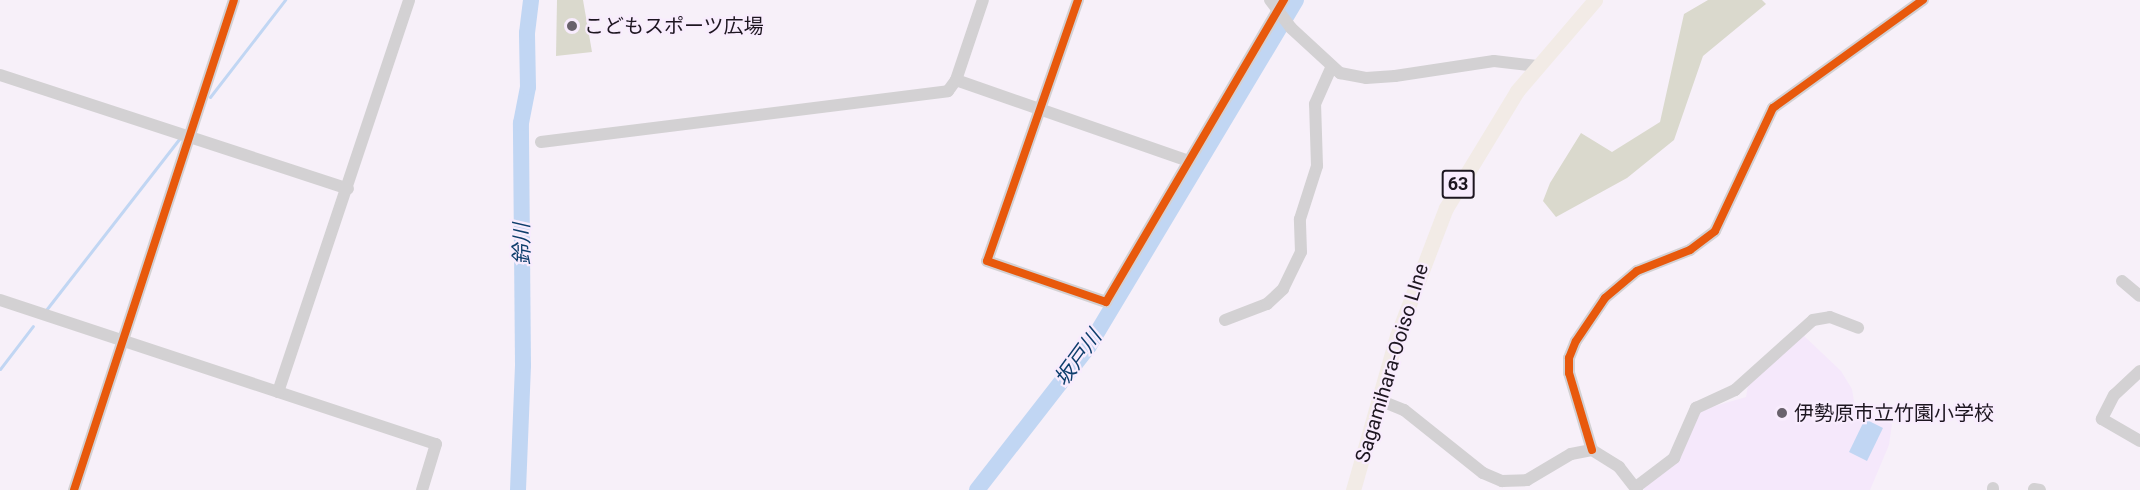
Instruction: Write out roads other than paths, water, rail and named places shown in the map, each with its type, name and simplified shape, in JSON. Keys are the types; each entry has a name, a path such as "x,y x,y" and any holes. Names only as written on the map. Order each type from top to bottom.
{"main road":[{"name":"Sagamihara-Ooiso LIne","path":"1353,490 1413,285 1438,226 1479,149 1537,66 1595,0"}],"street":[{"path":"74,490 234,0"},
{"path":"278,392 348,189 409,0"},
{"path":"541,142 948,91 956,80 983,0"},
{"path":"1078,0 987,261 1106,302 1189,161 1275,3 1331,68 1366,78 1494,61 1537,66"},
{"path":"1858,328 1830,317 1813,320 1735,390 1696,408 1674,458 1637,489 1619,467 1592,450 1569,373 1569,358 1576,341 1605,298 1637,271 1690,250 1715,231 1773,108 1923,0"},
{"path":"1225,320 1267,304 1283,289 1301,252 1300,219 1317,166 1315,104 1331,68"},
{"path":"0,75 348,189"},
{"path":"956,80 1189,161"},
{"path":"2122,281 2140,296"},
{"path":"0,300 436,444 422,490"},
{"path":"2140,371 2114,395 2102,419 2140,441"},
{"path":"1379,400 1404,410 1465,460 1502,481 1527,480 1571,454 1592,450"}],"water":[{"path":"1865,419 1883,428 1867,461 1849,452"}],"waterway":[{"path":"210,97 285,0"},
{"name":"鈴川","path":"518,490 523,365 521,123 528,87 527,33 531,0"},
{"name":"坂戸川","path":"977,490 1089,346 1296,0"},
{"path":"46,310 179,139"},
{"path":"0,369 33,326"}],"place":[{"name":"こどもスポーツ広場","path":"572,26"},
{"name":"伊勢原市立竹園小学校","path":"1782,413"}]}
